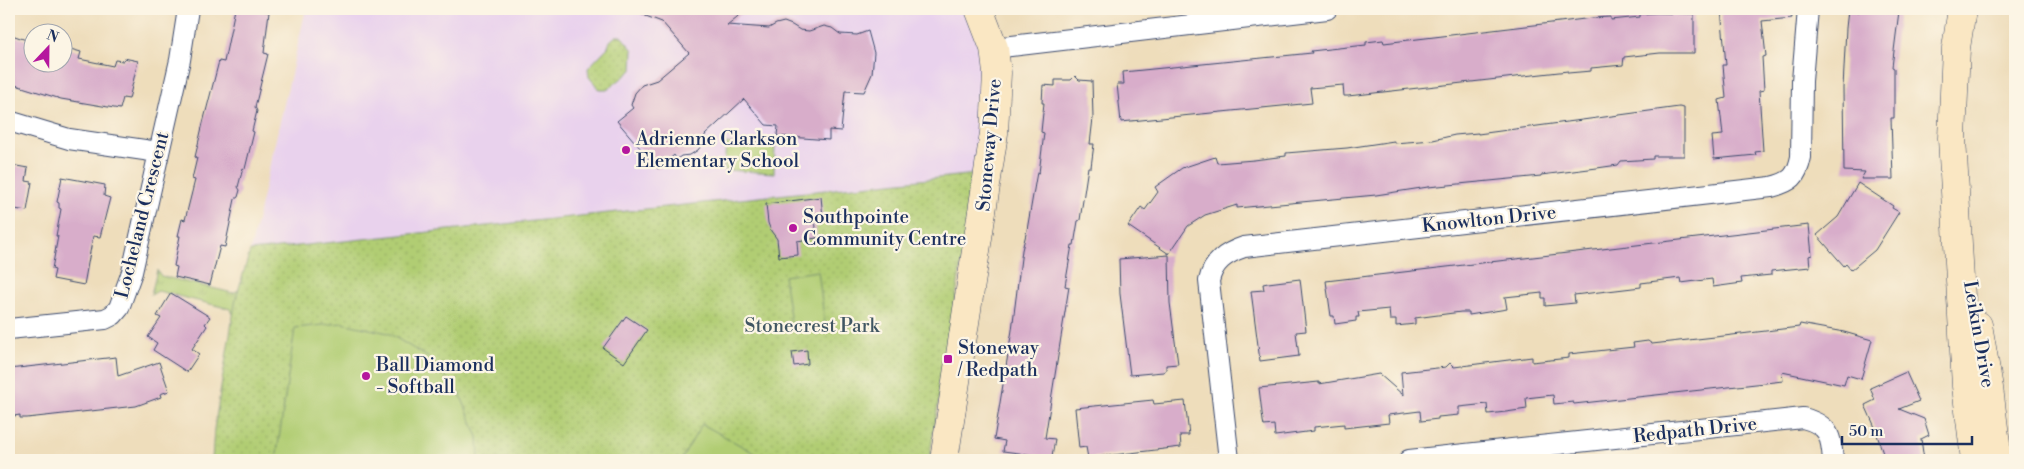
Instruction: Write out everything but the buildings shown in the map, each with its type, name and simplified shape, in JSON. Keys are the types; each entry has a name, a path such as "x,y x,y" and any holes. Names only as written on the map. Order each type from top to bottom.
{"street":[{"name":"Locheland Crescent","path":"9,329 105,319 113,315 119,308 132,272 180,60 188,9"},
{"name":"Stoneway Drive","path":"944,460 994,133 997,73 994,48 979,9"},
{"path":"994,48 1220,14 1327,9"},
{"name":"Knowlton Drive","path":"1229,460 1209,281 1211,270 1223,256 1244,247 1771,187 1789,182 1799,167 1801,157 1802,81 1808,9"},
{"name":"Leikin Drive","path":"1962,9 1956,48 1952,110 1966,386 1975,460"},
{"path":"9,121 69,139 158,152"},
{"name":"Leikin Drive","path":"1957,208 1989,388 1998,460"},
{"name":"Redpath Drive","path":"1409,460 1803,418 1818,422 1828,431 1832,444 1833,460"}],"shaded area":[{"name":"Adrienne Clarkson Elementary School","path":"306,9 964,9 979,46 982,82 981,126 976,174 250,251"}],"green space":[{"path":"616,36 621,36 633,50 632,70 607,90 600,90 589,77 588,68"},
{"path":"726,143 775,147 774,173 724,170"},
{"name":"Stonecrest Park","path":"976,174 929,460 212,460 214,429 236,298 250,251"},
{"path":"157,270 161,276 233,293 240,289 234,315 230,309 158,291 151,295"},
{"path":"818,271 825,325 792,330 784,276"},
{"name":"Ball Diamond - Softball","path":"342,323 388,333 429,358 460,394 478,437 479,460 276,460 295,328"},
{"path":"702,424 767,460 681,460"}],"place":[{"name":"Adrienne Clarkson Elementary School","path":"626,150"},
{"name":"Southpointe Community Centre","path":"793,228"},
{"name":"Stoneway / Redpath","path":"948,359"},
{"name":"Ball Diamond - Softball","path":"366,376"}]}
